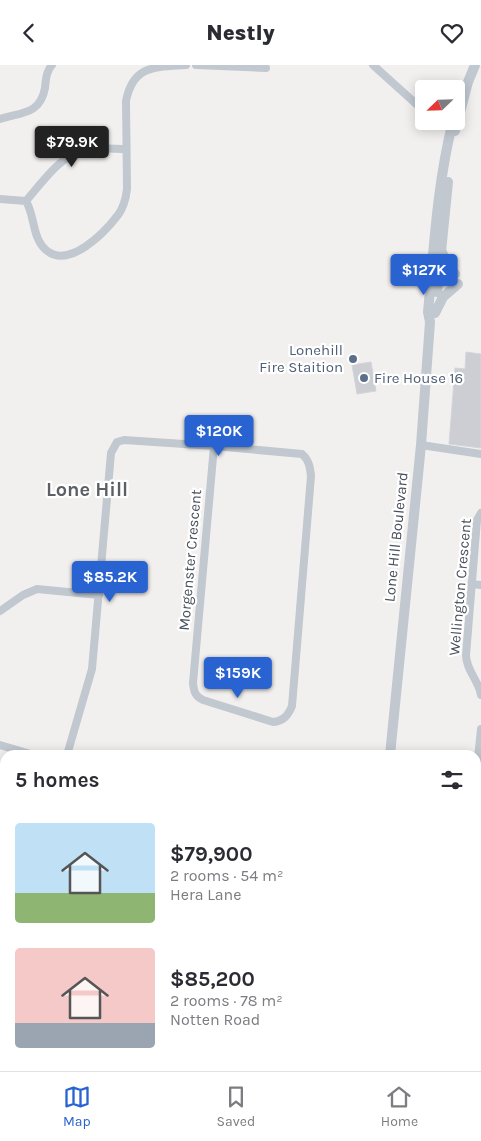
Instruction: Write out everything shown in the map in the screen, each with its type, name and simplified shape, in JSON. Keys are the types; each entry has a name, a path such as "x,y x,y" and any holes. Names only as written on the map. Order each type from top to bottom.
{"street":[{"path":"0,119 24,114 32,110 40,102 44,94 46,77 52,65"},
{"path":"26,201 32,215 37,237 44,249 59,256 75,253 90,243 118,214 122,208 127,189 126,101 128,88 132,81 149,68 186,65"},
{"path":"196,65 266,68"},
{"path":"373,65 415,103"},
{"name":"Lone Hill Boulevard","path":"465,84 470,65"},
{"name":"Lone Hill Boulevard","path":"465,91 475,65"},
{"name":"Lone Hill Boulevard","path":"432,318 428,312 438,213 445,159 451,130"},
{"name":"Lone Hill Boulevard","path":"390,750 432,318 455,130"},
{"path":"26,201 51,173 72,155 90,150 126,149"},
{"path":"0,199 26,201"},
{"path":"432,318 443,297 457,279 448,266 441,249"},
{"path":"68,750 90,681 111,453 117,442 130,439 214,446"},
{"path":"421,445 481,454"},
{"name":"Morgenster Crescent","path":"214,446 302,454 309,462 311,476 292,706 286,717 280,721 273,722 203,700 196,697 194,692 193,683 214,446"},
{"name":"Wellington Crescent","path":"481,513 477,520 466,659 467,666 481,691 481,695"},
{"path":"471,584 481,585"},
{"path":"0,611 23,595 37,589 99,595"},
{"path":"479,750 481,729"},
{"path":"0,745 17,750"}],"building":[{"path":"466,352 481,354 481,448 449,444 455,368 465,369"},
{"name":"Fire House 16","path":"371,362 376,391 357,394 352,365"}],"place":[{"name":"Lonehill Fire Staition","path":"353,359"},
{"name":"Fire House 16","path":"364,378"}],"district":[{"name":"Lone Hill","path":"87,489"}]}
